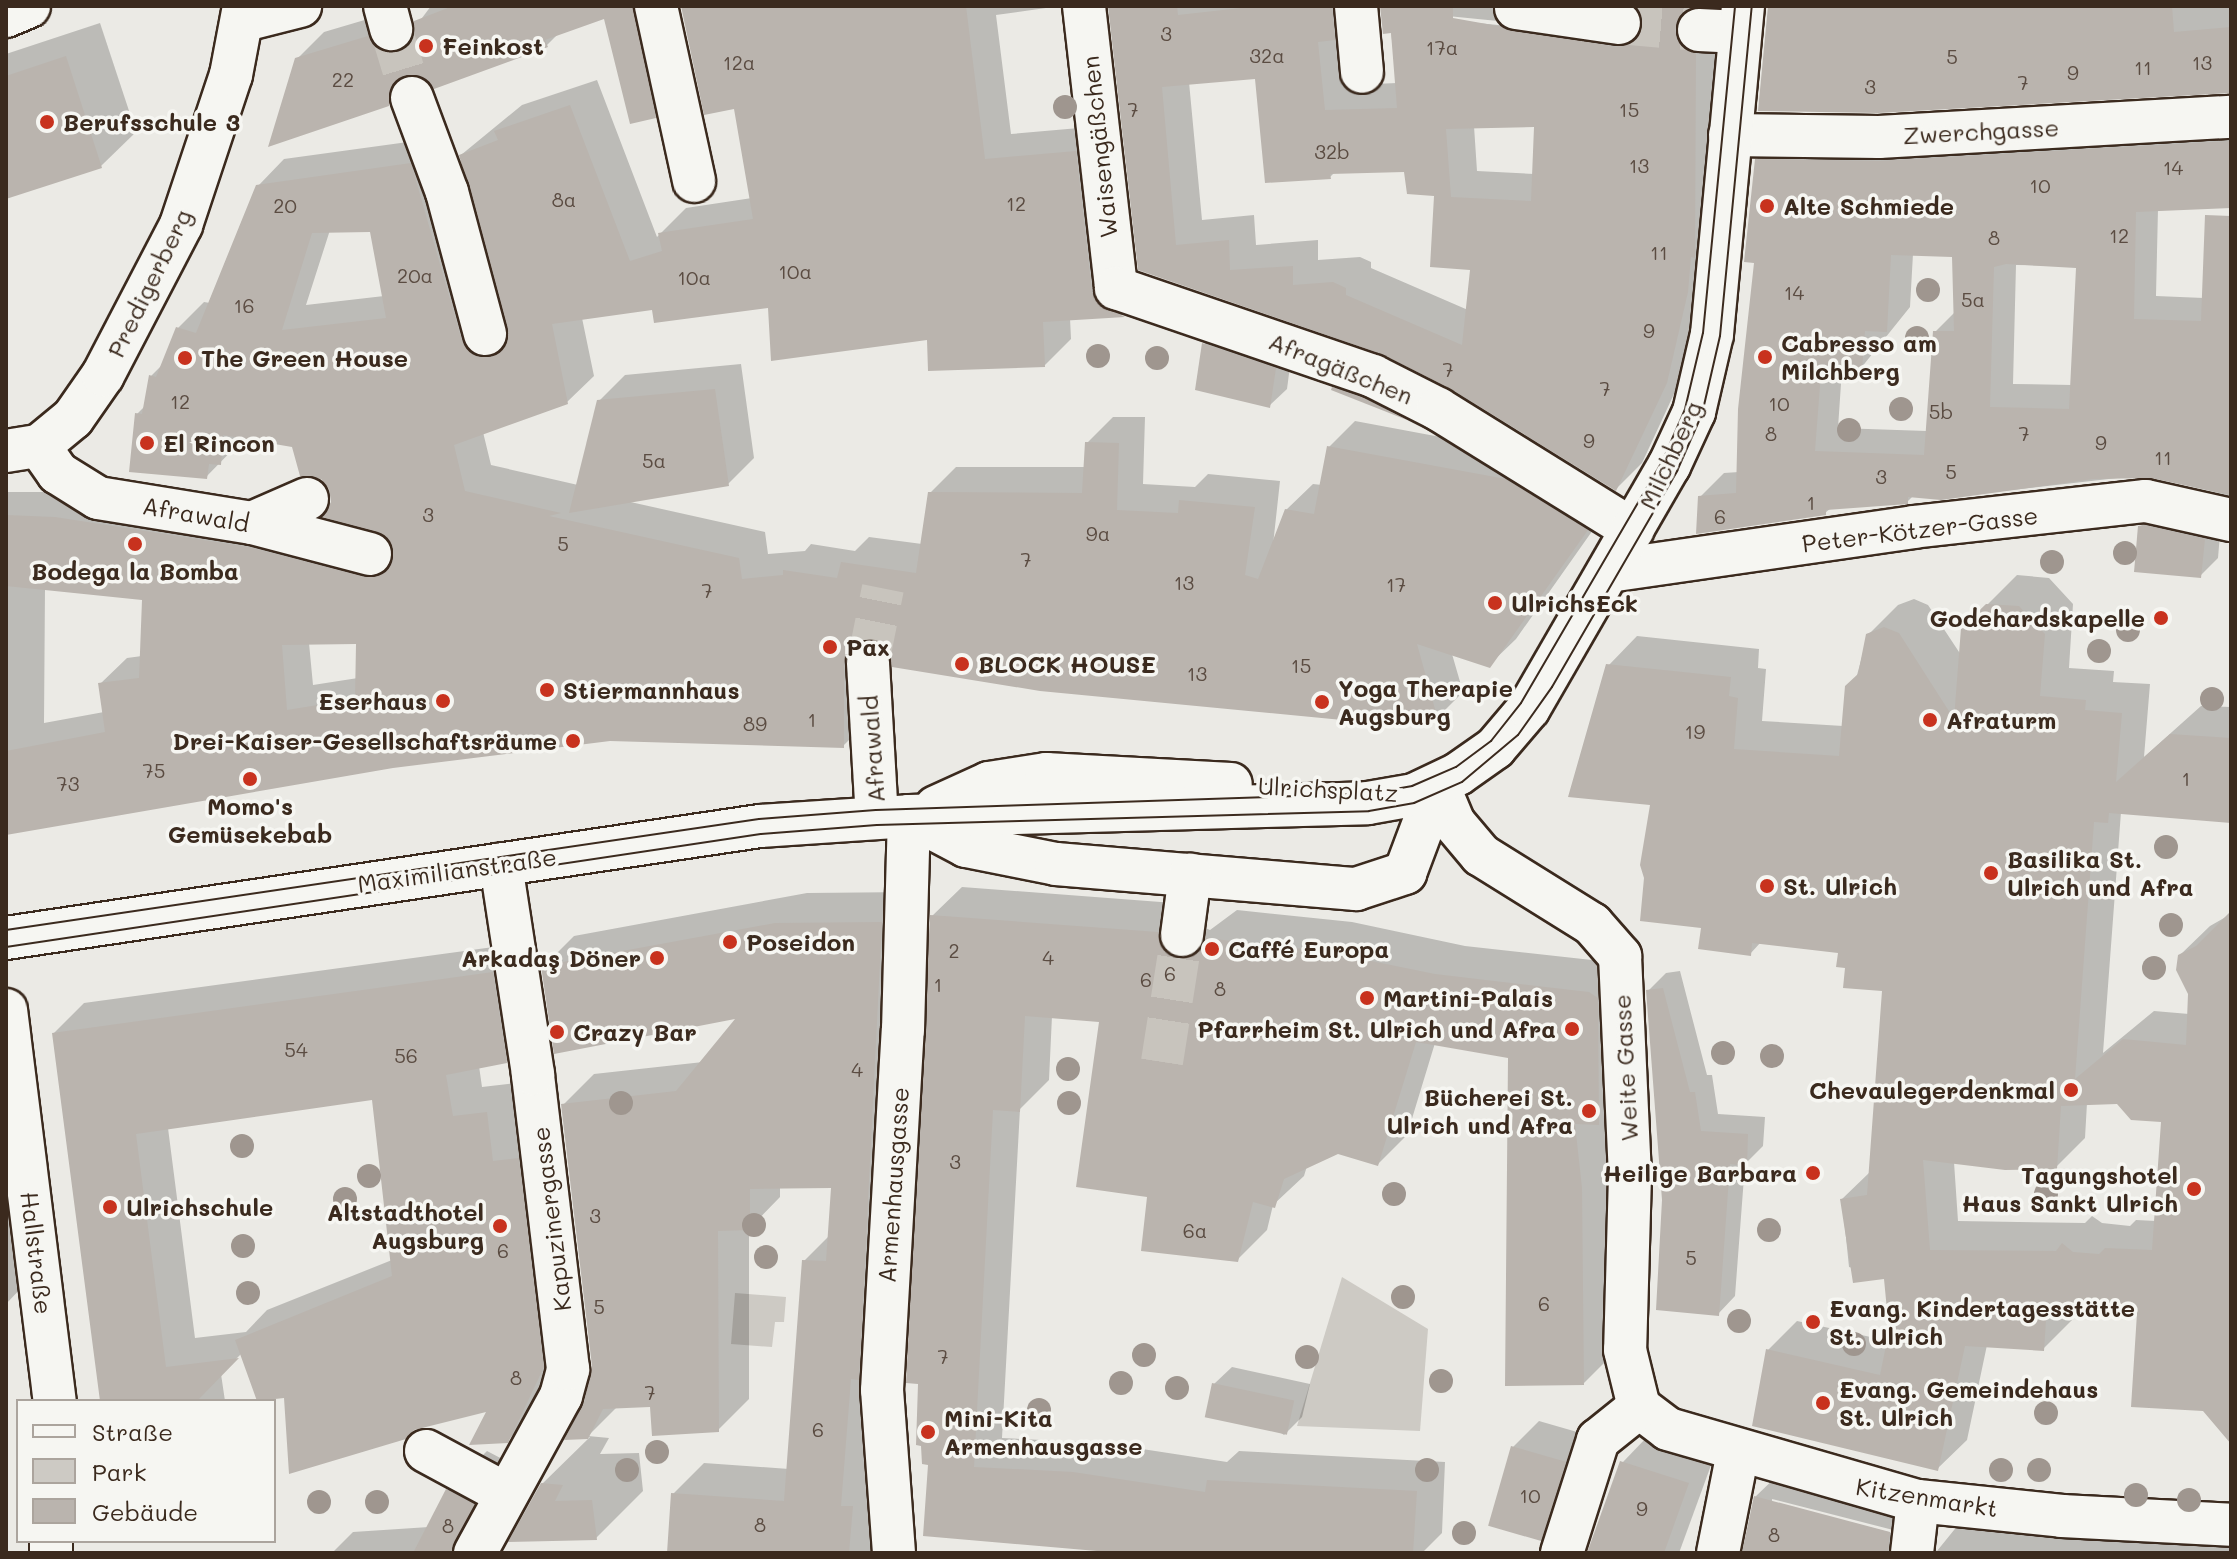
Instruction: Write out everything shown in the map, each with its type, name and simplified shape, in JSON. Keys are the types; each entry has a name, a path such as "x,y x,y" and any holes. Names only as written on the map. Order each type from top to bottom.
{"street":[{"path":"6,16 29,6"},
{"path":"245,13 300,6"},
{"path":"656,6 694,181"},
{"name":"Waisengäßchen","path":"1084,6 1116,288"},
{"path":"1356,6 1362,72"},
{"path":"1516,8 1619,23"},
{"name":"Predigerberg","path":"23,448 73,418 103,375 181,225 245,13"},
{"path":"1699,30 1742,19"},
{"name":"Milchberg","path":"1438,785 1477,762 1512,730 1609,571 1676,453 1701,389 1712,334 1742,19"},
{"path":"412,98 447,192 485,334"},
{"name":"Zwerchgasse","path":"1730,135 1879,137 2231,117"},
{"name":"Afragäßchen","path":"1116,288 1373,376 1438,409 1633,530"},
{"name":"Afrawald","path":"23,448 98,498 252,523 370,554"},
{"path":"252,523 307,499"},
{"name":"Peter-Kötzer-Gasse","path":"1609,571 1913,527 2146,501 2231,520"},
{"name":"Afrawald","path":"867,672 893,816"},
{"name":"Ulrichsplatz","path":"893,816 989,783 1046,774 1394,797 1438,785"},
{"name":"Ulrichsplatz","path":"893,816 981,849 1056,864 1356,889 1405,873 1438,785"},
{"name":"Weite Gasse","path":"1438,785 1454,823 1481,855 1592,924 1620,956 1630,1175 1625,1350 1639,1407"},
{"name":"Maximilianstraße","path":"6,938 733,829 893,816"},
{"name":"Armenhausgasse","path":"893,816 903,1030 882,1390 894,1553"},
{"name":"Kapuzinergasse","path":"475,1553 561,1396 568,1369 533,1074 501,864"},
{"path":"1182,935 1190,875"},
{"name":"Hallstraße","path":"6,1010 55,1399"},
{"path":"1562,1553 1598,1440 1639,1407"},
{"name":"Kitzenmarkt","path":"1639,1407 1668,1429 1738,1452 1918,1501 2062,1516 2231,1525"},
{"path":"426,1451 506,1494"},
{"path":"1718,1553 1738,1452"},
{"path":"1912,1553 1918,1501"}],"green space":[{"path":"1342,1277 1428,1329 1420,1431 1297,1426"},
{"path":"735,1293 786,1297 784,1322 775,1322 772,1347 731,1344"}],"building":[{"path":"453,6 633,6 656,118 630,124 604,19 545,40 548,47 434,89 417,75 403,76 389,93 389,106 268,147 295,58 368,36 384,52 398,52 414,36 414,21"},
{"path":"681,6 966,6 985,159 1076,151 1092,292 1098,304 1125,317 1043,322 1045,367 928,371 927,340 771,361 768,308 654,323 652,310 552,324 568,404 454,445 465,491 561,513 549,516 739,558 742,579 783,575 783,570 837,578 841,562 916,573 928,492 1082,493 1085,442 1119,443 1117,510 1178,513 1179,500 1255,507 1245,575 1258,579 1285,509 1314,514 1327,446 1506,479 1588,530 1490,668 1417,644 1438,720 1363,722 1040,691 892,667 888,649 866,639 854,643 844,664 844,748 610,741 393,768 6,835 6,751 105,732 98,683 139,678 142,600 6,586 6,515 55,517 248,547 365,577 386,571 393,561 386,536 322,517 331,502 329,489 321,479 300,476 292,447 223,435 221,465 209,464 207,479 129,472 135,413 142,414 149,375 156,377 176,327 196,333 256,185 411,163 462,341 478,357 492,357 508,341 508,328 459,155 498,140 494,131 570,105 630,261 662,251 658,233 753,219 734,109 704,115","holes":["370,232 386,318 282,330 312,233","356,644 355,699 287,710 282,645"]},
{"path":"1108,6 1177,6 1178,15 1259,6 1332,6 1335,40 1318,42 1325,110 1397,108 1391,33 1383,34 1380,6 1453,6 1453,18 1616,47 1638,37 1643,26 1635,6 1702,6 1687,9 1675,30 1678,42 1696,54 1695,258 1691,257 1688,292 1667,383 1616,491 1451,389 1384,355 1138,270","holes":["1255,79 1265,183 1331,179 1330,174 1404,172 1407,194 1434,196 1430,267 1470,270 1462,345 1346,295 1346,288 1333,282 1293,285 1293,266 1230,270 1229,240 1176,245 1162,87","1534,127 1531,201 1451,197 1446,129"]},
{"path":"1768,6 2172,6 2174,32 2231,27 2231,93 1878,113 1758,111"},
{"name":"Berufsschule 3","path":"66,56 102,168 6,199 6,76"},
{"path":"2231,141 2231,208 2136,212 2134,319 2201,321 2205,215 2231,216 2231,495 2151,478 2093,479 1941,500 1908,497 1908,504 1826,510 1826,515 1696,534 1698,496 1736,493 1738,409 1754,263 1744,262 1755,159 1880,161","holes":["1891,255 1952,257 1954,331 1933,331 1924,455 1815,451 1821,372 1862,370 1865,331 1887,332","2006,264 2076,268 2069,409 1990,407 1994,267"]},
{"path":"1202,343 1276,368 1270,408 1195,390"},
{"path":"1332,387 1364,398 1407,420 1331,390"},
{"path":"715,389 729,486 569,513 597,400"},
{"path":"2138,526 2205,539 2201,578 2134,572"},
{"path":"1986,604 2019,606 2045,634 2040,696 2086,700 2085,710 2122,713 2116,782 2170,734 2231,738 2231,823 2109,813 2108,823 2094,822 2075,1079 2123,1039 2186,1045 2188,994 2176,970 2178,955 2196,946 2231,911 2231,1444 2203,1411 2131,1407 2137,1313 2114,1313 2108,1304 2075,1302 2046,1320 2044,1351 1965,1346 1938,1471 1752,1426 1766,1349 1880,1375 1889,1331 1884,1279 1853,1283 1840,1199 1867,1195 1882,991 1843,988 1845,968 1836,967 1838,953 1752,943 1751,956 1698,949 1701,928 1640,921 1644,878 1640,865 1650,805 1568,797 1606,664 1731,677 1729,696 1738,698 1734,749 1839,756 1845,686 1858,674 1866,634 1884,627 1899,633 1954,719 1961,628","holes":["2117,1104 2131,1120 2161,1122 2152,1250 2105,1248 2099,1254 2073,1252 2062,1243 2056,1251 1930,1250 1923,1160 2005,1170 2057,1169 2061,1106"]},
{"path":"930,915 1158,932 1167,953 1180,959 1200,950 1206,938 1322,951 1435,974 1589,992 1598,998 1599,1125 1575,1124 1582,1188 1584,1385 1505,1386 1508,1058 1416,1042 1378,1166 1338,1154 1284,1179 1275,1208 1253,1202 1238,1262 1141,1251 1147,1197 1076,1187 1099,1022 1025,1016 1020,1112 993,1110 974,1467 1073,1472 1205,1492 1207,1480 1417,1491 1413,1553 1120,1553 923,1536 928,1465 922,1464 921,1446 916,1445 918,1384 906,1383"},
{"path":"882,922 859,1380 851,1379 841,1506 853,1506 849,1553 667,1553 671,1493 784,1501 802,1260 826,1261 831,1188 750,1189 750,1230 718,1231 719,1432 652,1436 650,1407 603,1409 588,1439 564,1440 584,1402 592,1366 561,1104 676,1091 735,1019 554,1054 541,966 775,923"},
{"path":"493,972 507,1063 446,1075 453,1116 487,1112 493,1161 519,1158 544,1367 508,1443 469,1445 486,1412 414,1430 406,1439 289,1474 284,1398 256,1399 235,1340 392,1276 372,1100 136,1134 166,1367 239,1358 199,1399 100,1399 52,1033"},
{"path":"1663,988 1690,1092 1695,1092 1701,1131 1748,1134 1747,1166 1730,1164 1719,1316 1656,1310 1662,1200 1646,990"},
{"path":"1212,1383 1294,1400 1287,1435 1205,1417"},
{"path":"1511,1446 1566,1462 1543,1541 1488,1526"},
{"path":"1620,1461 1689,1483 1664,1553 1587,1553"},
{"path":"541,1483 563,1485 555,1501 592,1500 597,1540 508,1542"},
{"path":"446,1489 474,1504 451,1553 413,1553"},
{"path":"1754,1496 1890,1532 1888,1553 1742,1553"}],"tunnel":[{"path":"1619,23 1699,30"},
{"path":"391,29 412,98"},
{"path":"868,663 883,588"},
{"path":"1162,1062 1182,935"}],"tram line":[{"path":"6,930 759,819 876,810 1367,794 1412,786 1456,767 1491,741 1521,703 1662,462 1685,409 1703,333 1735,6"},
{"path":"6,947 761,834 877,825 1369,811 1414,803 1462,782 1518,735 1552,687 1677,471 1702,414 1720,336 1752,6"}],"place":[{"name":"Feinkost","path":"426,46"},
{"name":"Berufsschule 3","path":"47,122"},
{"name":"Alte Schmiede","path":"1767,206"},
{"name":"Cabresso am Milchberg","path":"1765,357"},
{"name":"The Green House","path":"185,358"},
{"name":"El Rincon","path":"147,443"},
{"name":"Bodega la Bomba","path":"135,544"},
{"name":"UlrichsEck","path":"1495,603"},
{"name":"Godehardskapelle","path":"2161,618"},
{"name":"Pax","path":"830,647"},
{"name":"BLOCK HOUSE","path":"962,664"},
{"name":"Stiermannhaus","path":"547,690"},
{"name":"Eserhaus","path":"443,701"},
{"name":"Yoga Therapie Augsburg","path":"1322,702"},
{"name":"Afraturm","path":"1930,720"},
{"name":"Drei-Kaiser-Gesellschaftsräume","path":"573,741"},
{"name":"Momo's Gemüsekebab","path":"250,779"},
{"name":"Basilika St. Ulrich und Afra","path":"1991,873"},
{"name":"St. Ulrich","path":"1767,886"},
{"name":"Poseidon","path":"730,942"},
{"name":"Caffé Europa","path":"1212,949"},
{"name":"Arkadaş Döner","path":"657,958"},
{"name":"Martini-Palais","path":"1367,998"},
{"name":"Pfarrheim St. Ulrich und Afra","path":"1572,1029"},
{"name":"Crazy Bar","path":"557,1032"},
{"name":"Chevaulegerdenkmal","path":"2071,1090"},
{"name":"Bücherei St. Ulrich und Afra","path":"1589,1111"},
{"name":"Heilige Barbara","path":"1813,1173"},
{"name":"Tagungshotel Haus Sankt Ulrich","path":"2194,1189"},
{"name":"Ulrichschule","path":"110,1207"},
{"name":"Altstadthotel Augsburg","path":"500,1226"},
{"name":"Evang. Kindertagesstätte St. Ulrich","path":"1813,1322"},
{"name":"Evang. Gemeindehaus St. Ulrich","path":"1823,1403"},
{"name":"Mini-Kita Armenhausgasse","path":"928,1432"}]}
